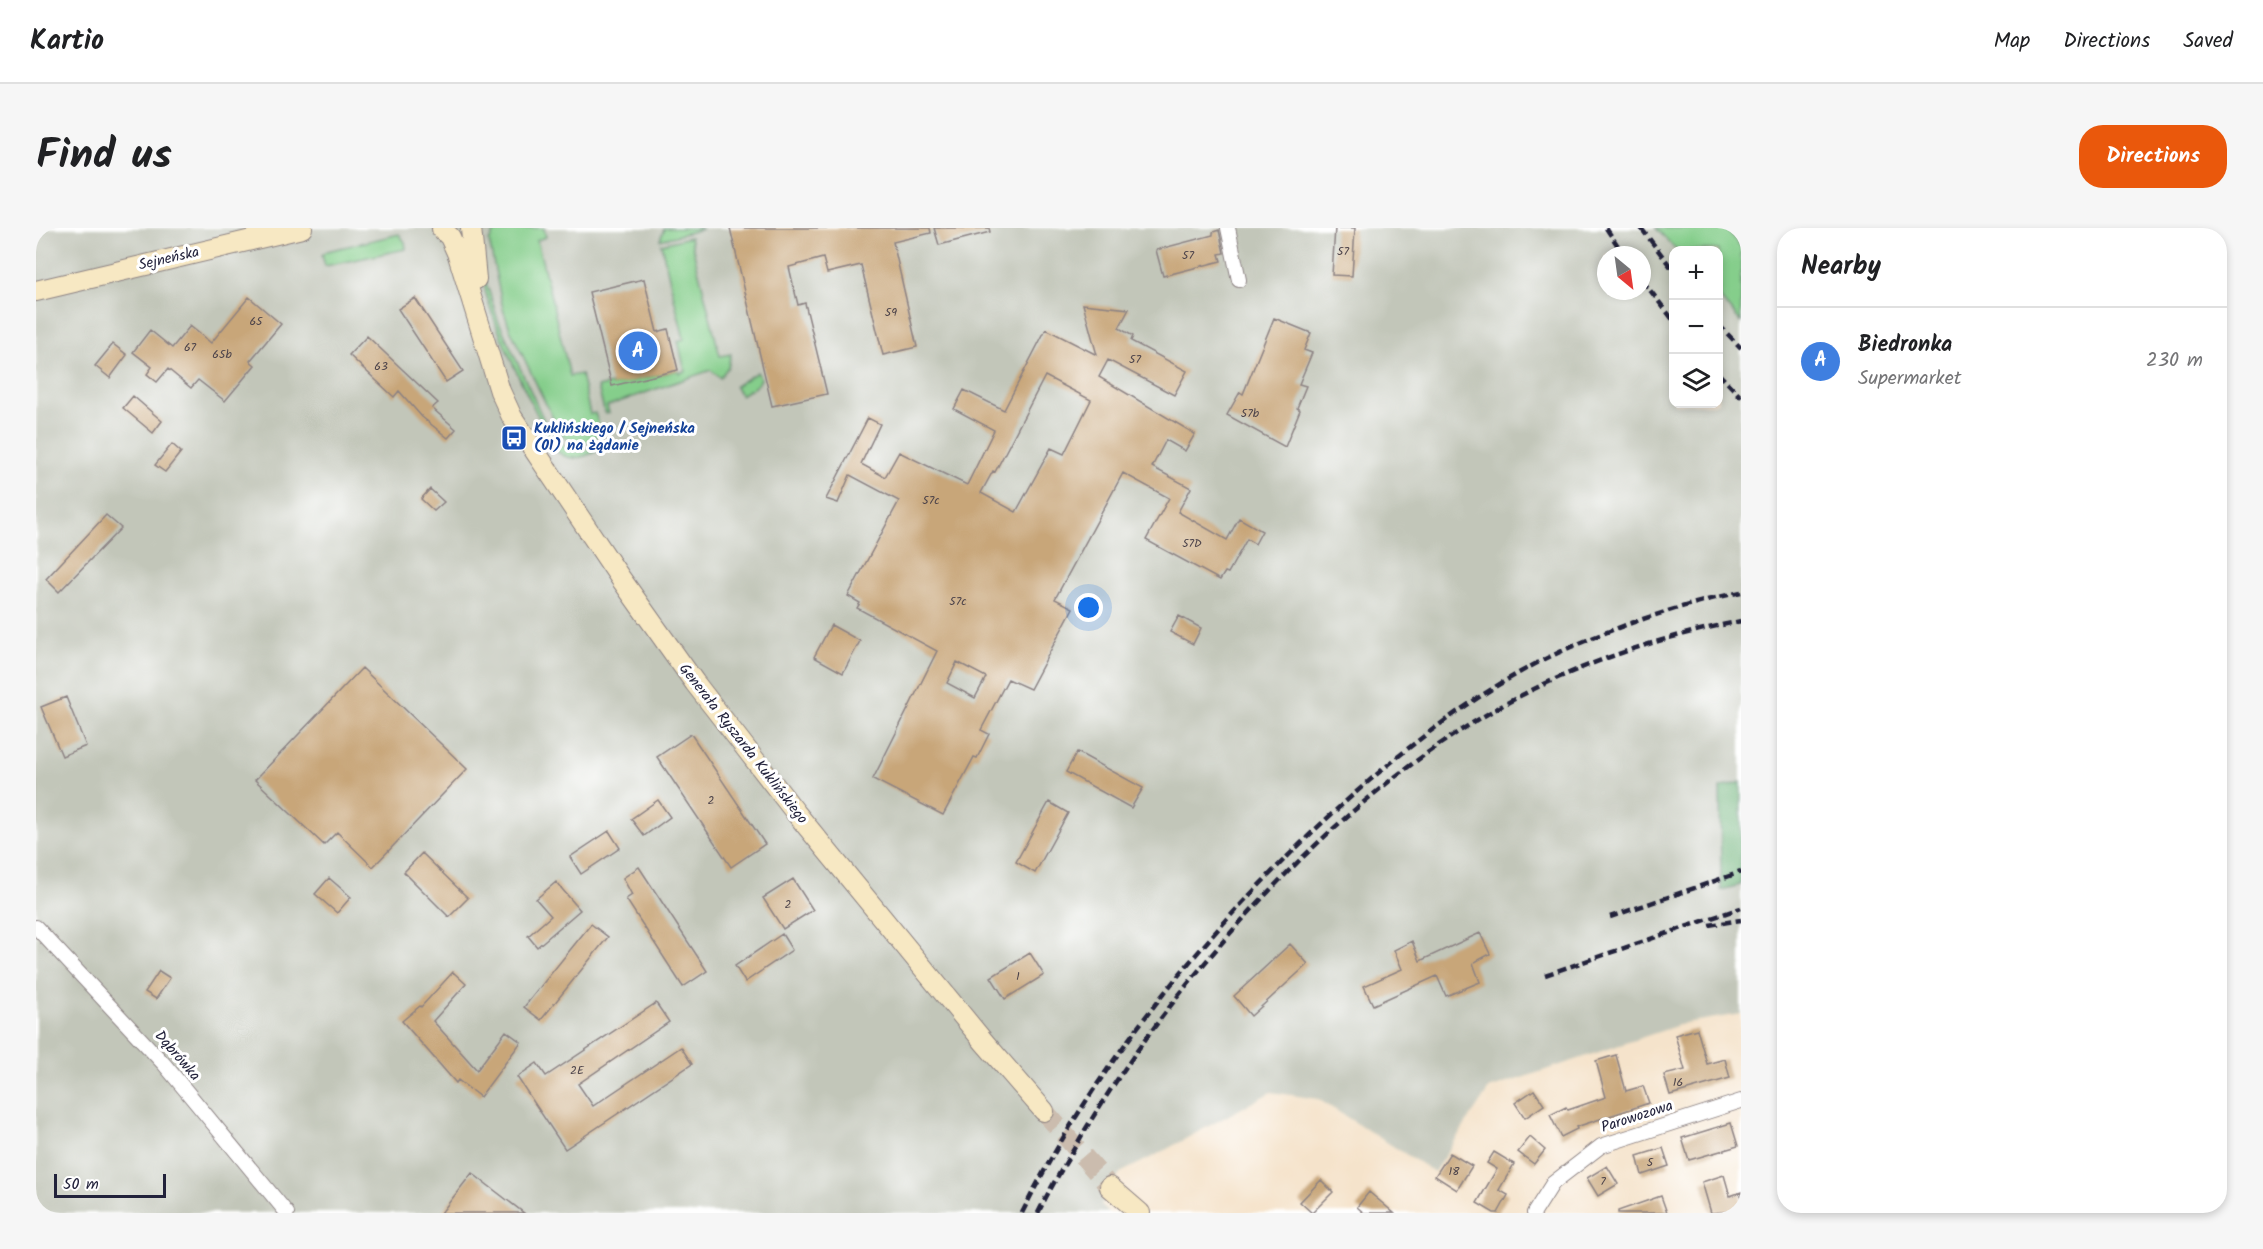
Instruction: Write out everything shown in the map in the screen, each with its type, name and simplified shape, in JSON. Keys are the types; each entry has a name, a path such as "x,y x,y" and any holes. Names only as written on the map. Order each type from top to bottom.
{"main road":[{"name":"Sejneńska","path":"36,291 302,228"},
{"name":"Generała Ryszarda Kuklińskiego","path":"446,228 458,255 500,391 517,425 662,637 810,831 1044,1111"},
{"name":"Generała Ryszarda Kuklińskiego","path":"471,228 472,251 487,346"},
{"path":"1110,1187 1140,1213"}],"street":[{"path":"1228,228 1239,280"},
{"name":"Dąbrówka","path":"36,927 164,1064 287,1213"},
{"name":"Parowozowa","path":"1534,1213 1553,1183 1601,1146 1741,1101"}],"shaded area":[{"path":"36,228 1741,228 1741,1014 1685,1023 1489,1089 1434,1172 1318,1099 1271,1092 1120,1173 1101,1205 1109,1213 36,1213"}],"green space":[{"path":"497,228 544,228 546,237 537,240 570,376 581,374 590,414 595,413 601,432 592,440 576,442 560,433 510,329 503,309 489,241"},
{"path":"664,228 701,228 702,229 660,240"},
{"path":"1656,228 1725,228 1741,247 1741,322 1723,302 1723,246 1672,246"},
{"path":"399,234 405,242 406,249 325,266 322,255 327,251"},
{"path":"690,237 720,356 731,354 728,367 720,378 711,370 607,406 609,413 605,414 598,387 611,384 612,386 678,370 679,373 685,371 678,341 684,339 661,244"},
{"path":"481,253 487,285 498,320 547,427 558,441 568,448 580,451 601,445 600,449 582,457 570,458 554,448 495,323 481,272"},
{"path":"757,372 761,379 757,385 741,395 735,386"},
{"path":"1741,782 1741,885 1721,890 1720,788"}],"building":[{"path":"730,228 930,228 931,233 893,242 917,347 883,355 861,265 827,273 823,258 789,267 798,305 805,303 827,394 772,406"},
{"path":"934,228 989,228 990,232 939,245"},
{"path":"1335,228 1355,228 1352,276 1332,275"},
{"path":"1219,230 1224,253 1219,254 1221,261 1163,276 1156,250 1213,235 1213,232"},
{"path":"644,279 657,332 668,329 678,370 612,386 589,292"},
{"path":"249,297 281,324 250,361 255,365 225,401 198,380 191,388 168,369 157,382 147,374 152,367 133,352 150,330 172,348 190,326 211,343"},
{"path":"415,298 463,371 446,382 398,309"},
{"path":"1083,304 1129,309 1119,328 1133,336 1131,341 1187,371 1174,395 1108,360 1099,377 1195,434 1185,451 1166,440 1152,467 1191,488 1178,512 1227,540 1239,518 1262,531 1255,544 1247,539 1228,573 1225,572 1220,580 1146,540 1169,498 1123,473 1055,599 1073,608 1030,689 1008,679 981,730 989,734 943,815 873,779 937,651 857,608 860,603 848,596 899,501 850,475 838,503 826,499 868,418 880,424 861,464 885,477 899,452 967,485 994,430 954,409 964,390 1004,410 1046,329 1097,355","holes":["1045,376 1091,400 1064,454 1051,448 1016,512 981,493 993,471 995,472","957,662 986,677 975,698 947,683"]},
{"path":"1274,318 1311,333 1304,350 1312,353 1299,384 1306,386 1297,408 1300,410 1285,447 1227,415 1240,392 1243,394"},
{"path":"367,336 438,403 432,408 456,429 448,438 422,417 399,391 394,397 349,355"},
{"path":"113,344 127,355 110,378 95,366"},
{"path":"133,396 162,421 153,433 123,408"},
{"path":"172,444 181,452 165,472 155,465"},
{"path":"430,489 444,502 434,511 421,499"},
{"path":"106,515 121,528 59,592 46,579"},
{"path":"1179,616 1201,628 1193,644 1170,632"},
{"path":"831,625 860,641 843,673 814,657"},
{"path":"362,668 467,769 373,867 337,832 324,845 255,780"},
{"path":"66,697 86,746 62,756 41,707"},
{"path":"691,734 765,844 731,867 657,757"},
{"path":"1077,752 1143,788 1131,808 1066,772"},
{"path":"658,800 670,817 644,836 631,819"},
{"path":"1049,802 1068,813 1035,873 1016,862"},
{"path":"609,831 620,848 581,874 570,857"},
{"path":"422,853 468,898 449,917 404,872"},
{"path":"639,867 707,971 683,987 626,899 632,895 623,878"},
{"path":"329,878 351,897 337,913 315,894"},
{"path":"793,879 813,910 783,929 763,898"},
{"path":"556,882 580,910 537,947 528,936 551,916 536,899"},
{"path":"591,924 608,937 541,1020 524,1007"},
{"path":"1480,933 1490,954 1473,963 1480,982 1446,996 1437,976 1373,1005 1364,986 1402,969 1394,950 1412,941 1420,961"},
{"path":"782,934 792,950 745,982 735,966"},
{"path":"1290,944 1308,964 1251,1016 1234,996"},
{"path":"1030,953 1044,975 1005,999 991,977"},
{"path":"159,971 170,978 156,999 145,992"},
{"path":"453,972 466,984 433,1021 477,1070 506,1031 521,1042 480,1097 458,1080 456,1083 402,1021 421,1007"},
{"path":"656,1003 669,1022 578,1084 593,1106 681,1047 692,1064 565,1149 517,1077 537,1063 546,1076"},
{"path":"1697,1029 1707,1064 1725,1059 1730,1078 1670,1095 1664,1075 1685,1070 1675,1035"},
{"path":"1616,1055 1626,1091 1643,1086 1649,1103 1576,1127 1577,1129 1561,1137 1550,1115 1566,1107 1568,1110 1606,1097 1596,1061"},
{"path":"1534,1090 1544,1105 1525,1118 1515,1103"},
{"path":"1731,1123 1738,1146 1689,1160 1682,1138"},
{"path":"1530,1137 1545,1150 1534,1164 1518,1152"},
{"path":"1663,1148 1669,1166 1642,1175 1637,1156"},
{"path":"1494,1152 1514,1164 1499,1190 1508,1195 1498,1213 1477,1203 1497,1169 1487,1163"},
{"path":"1450,1153 1472,1166 1457,1190 1435,1176"},
{"path":"1607,1166 1618,1184 1598,1196 1587,1178"},
{"path":"472,1173 524,1213 441,1213"},
{"path":"1724,1175 1730,1196 1741,1192 1741,1211 1711,1213 1702,1182"},
{"path":"1321,1180 1333,1192 1312,1213 1300,1202"},
{"path":"1369,1192 1394,1213 1364,1213 1357,1207"},
{"path":"1661,1196 1667,1213 1618,1213 1618,1211"}],"tunnel":[{"path":"1044,1111 1110,1187"}],"railway":[{"path":"1606,228 1618,246"},
{"path":"1641,228 1669,264"},
{"path":"1651,292 1669,315"},
{"path":"1723,329 1741,348"},
{"path":"1723,378 1741,397"},
{"path":"1022,1213 1085,1102 1121,1049 1160,998 1244,901 1289,855 1359,790 1433,729 1486,693 1541,661 1639,620 1741,592"},
{"path":"1038,1213 1085,1130 1126,1067 1172,1004 1222,943 1277,883 1335,827 1396,776 1459,731 1524,694 1603,659 1657,641 1741,621"},
{"path":"1610,917 1741,872"},
{"path":"1545,975 1741,908"},
{"path":"1709,925 1741,920"}],"place":[{"name":"Biedronka","path":"638,351"},
{"name":"Kuklińskiego / Sejneńska (01) na żądanie","path":"514,438"}]}
